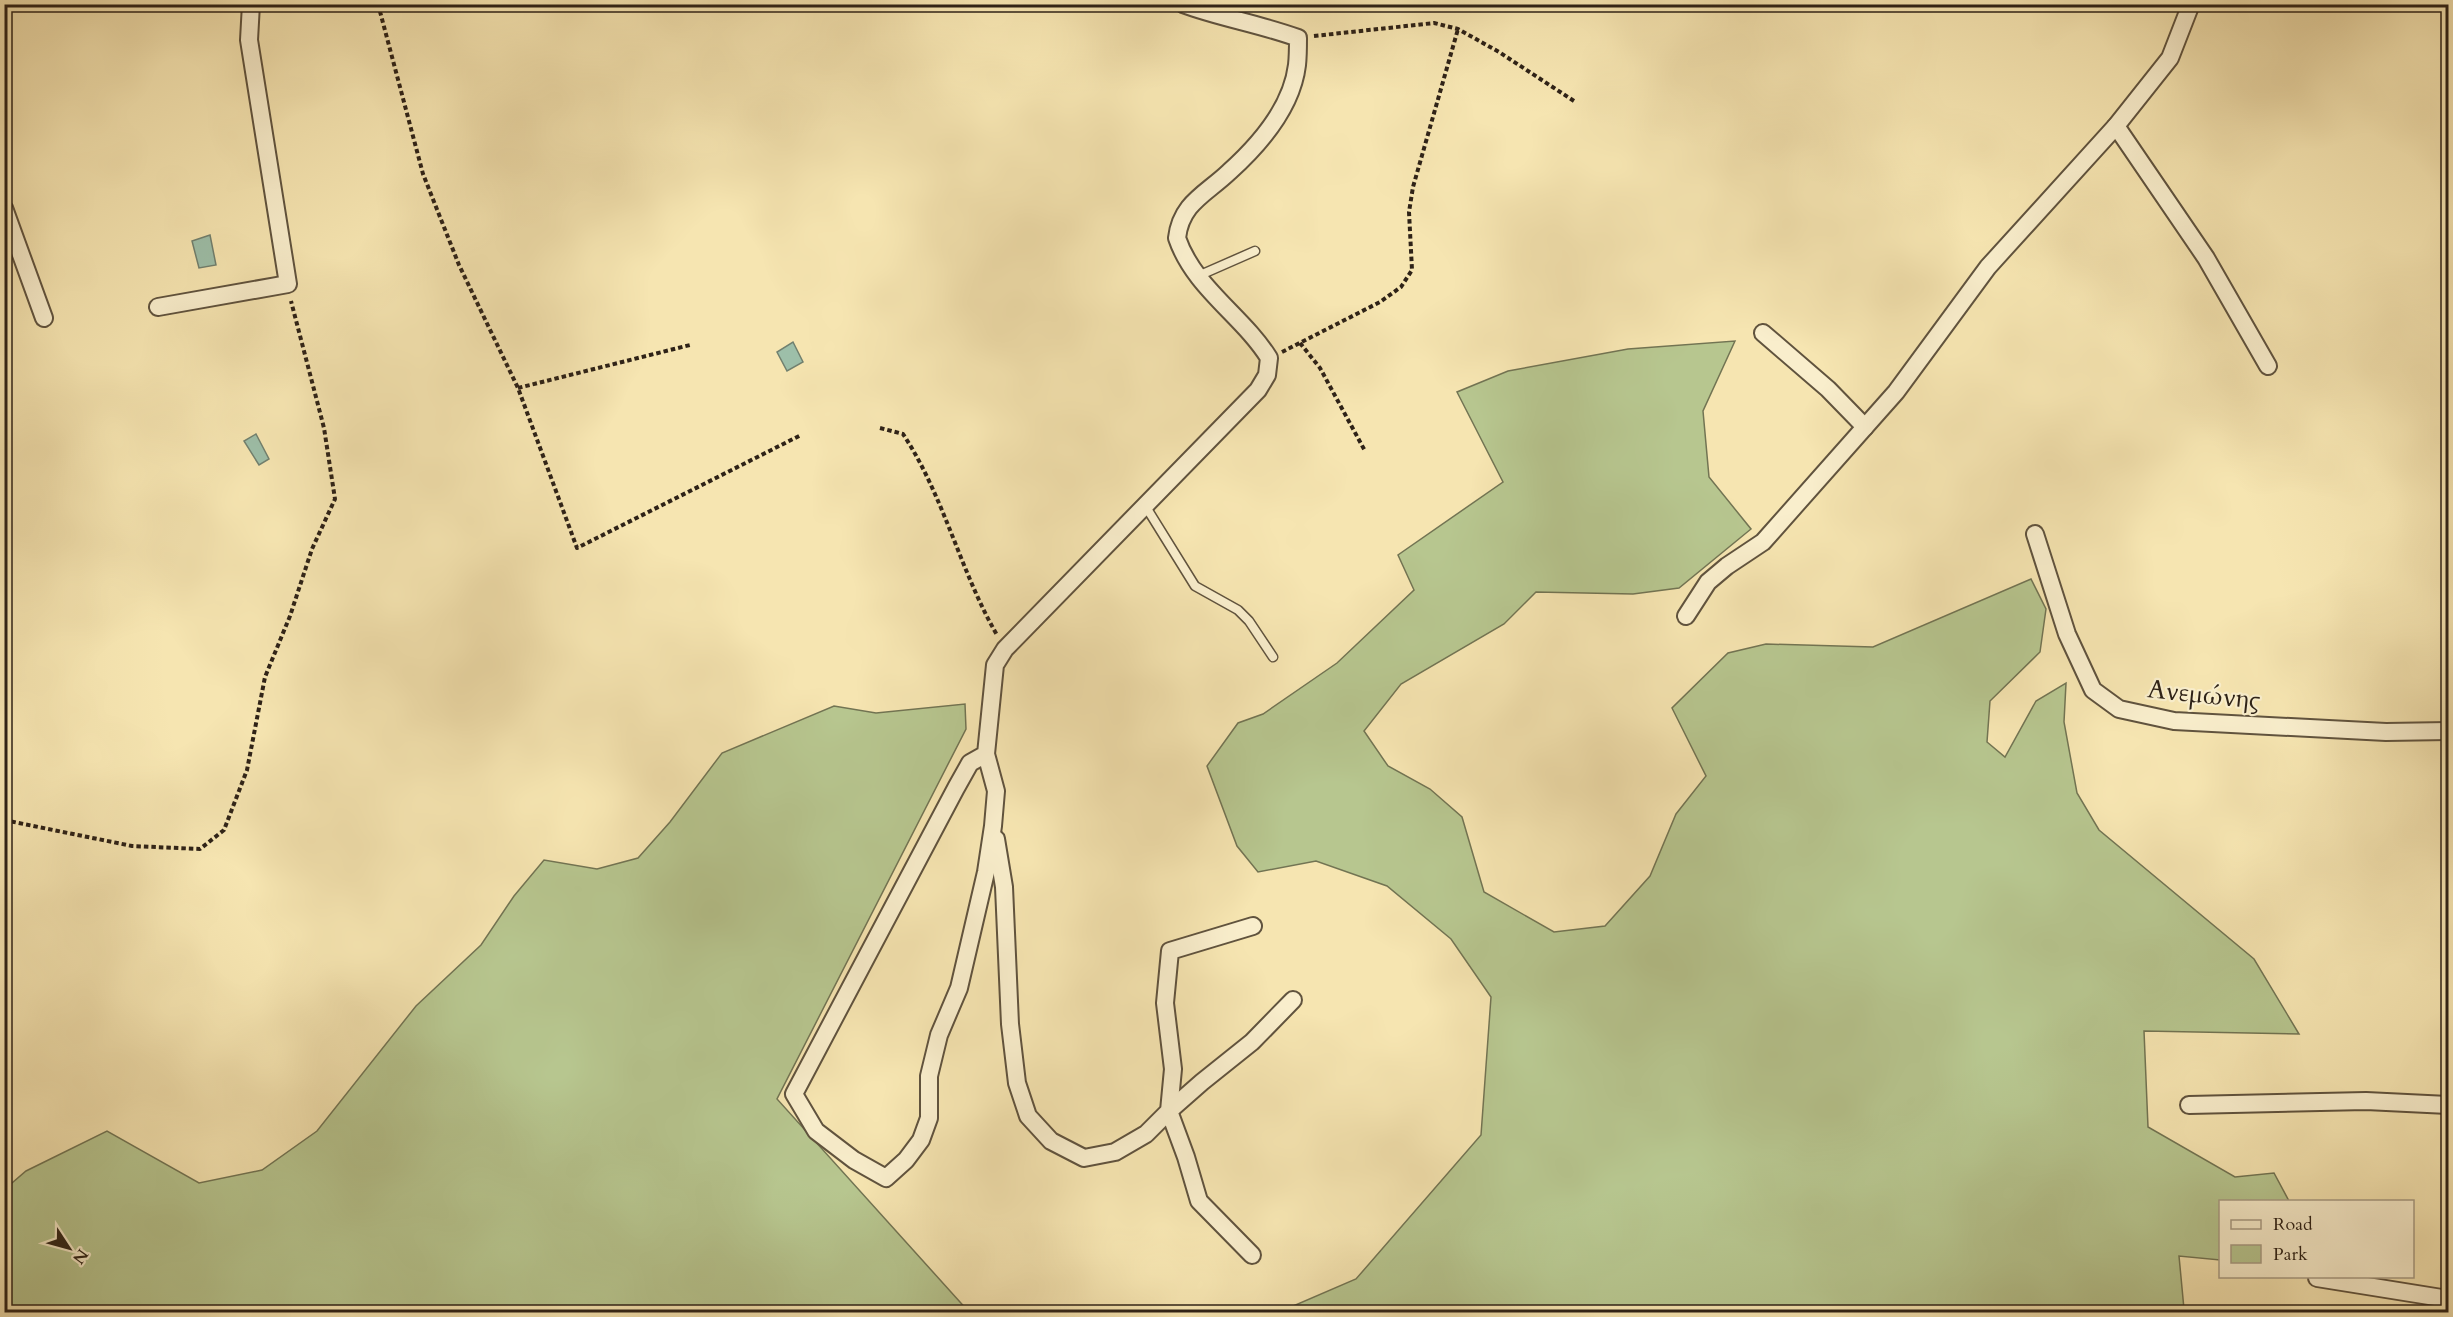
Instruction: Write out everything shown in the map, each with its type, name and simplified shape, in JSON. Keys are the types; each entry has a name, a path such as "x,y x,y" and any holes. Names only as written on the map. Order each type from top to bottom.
{"street":[{"path":"158,307 288,284 249,40 251,4"},
{"path":"986,754 970,763 794,1094 816,1131 854,1160 886,1178 906,1160 921,1140 929,1118 929,1077 939,1035 959,988 986,872 996,791 986,754 995,665 1005,649 1258,390 1267,375 1269,358 1261,345 1198,276 1177,238 1184,213 1266,134 1286,100 1297,67 1298,38 1264,25 1207,13 1183,4"},
{"path":"1686,616 1708,582 1763,542 1803,499 1896,392 1988,267 2116,126 2170,58 2191,4"},
{"path":"2116,126 2206,258 2268,366"},
{"path":"4,208 44,318"},
{"path":"1763,333 1827,389 1864,427"},
{"name":"Ανεμώνης","path":"2035,534 2067,634 2093,690 2119,710 2174,721 2386,732 2448,731"},
{"path":"993,826 1004,887 1010,1024 1017,1083 1028,1116 1051,1141 1084,1158 1115,1152 1146,1134 1202,1082 1252,1042 1293,1000"},
{"path":"1252,1255 1199,1201 1169,1111 1173,1069 1165,1003 1170,951 1253,927"},
{"path":"2188,1105 2366,1101 2448,1105"},
{"path":"2317,1278 2448,1299"}],"lane":[{"path":"1198,276 1255,250"},
{"path":"1146,507 1195,586 1238,610 1249,621 1273,657"}],"path":[{"path":"378,4 423,174 459,265 518,388 577,548 801,435"},
{"path":"718,8 723,4"},
{"path":"1298,38 1434,23 1458,29 1499,52 1574,101"},
{"path":"1269,358 1380,302 1401,287 1412,270 1409,212 1413,187 1458,29"},
{"path":"4,820 132,846 200,849 224,830 247,770 265,677 290,616 312,549 335,499 324,428 288,284"},
{"path":"1300,343 1320,368 1365,451"},
{"path":"518,388 690,345"},
{"path":"880,428 903,434 918,457 948,521 981,607 1005,649"}],"green space":[{"path":"1735,341 1703,411 1709,477 1751,529 1679,588 1633,594 1536,592 1504,624 1401,684 1364,731 1388,766 1430,789 1462,817 1484,892 1554,932 1605,926 1650,876 1676,814 1706,776 1672,708 1728,653 1766,644 1873,647 2031,579 2046,609 2040,652 1990,701 1987,742 2005,757 2036,701 2066,683 2064,722 2077,793 2099,830 2254,959 2299,1034 2144,1031 2148,1127 2235,1177 2274,1173 2288,1200 2219,1200 2219,1260 2179,1256 2184,1309 2250,1312 1199,1312 1284,1310 1356,1279 1481,1135 1491,997 1451,939 1387,886 1316,861 1258,872 1237,846 1207,766 1238,723 1263,714 1337,663 1414,590 1398,555 1503,482 1457,392 1508,371 1628,349"},
{"path":"965,704 966,729 777,1099 969,1312 5,1312 5,1189 26,1171 107,1131 199,1183 262,1170 317,1131 416,1006 481,945 514,896 544,860 597,869 638,858 670,822 722,753 834,706 876,713"}],"shaded area":[{"path":"210,235 216,265 199,268 192,241"},
{"path":"793,342 803,362 787,371 777,352"},
{"path":"256,434 269,459 259,465 244,441"}]}
